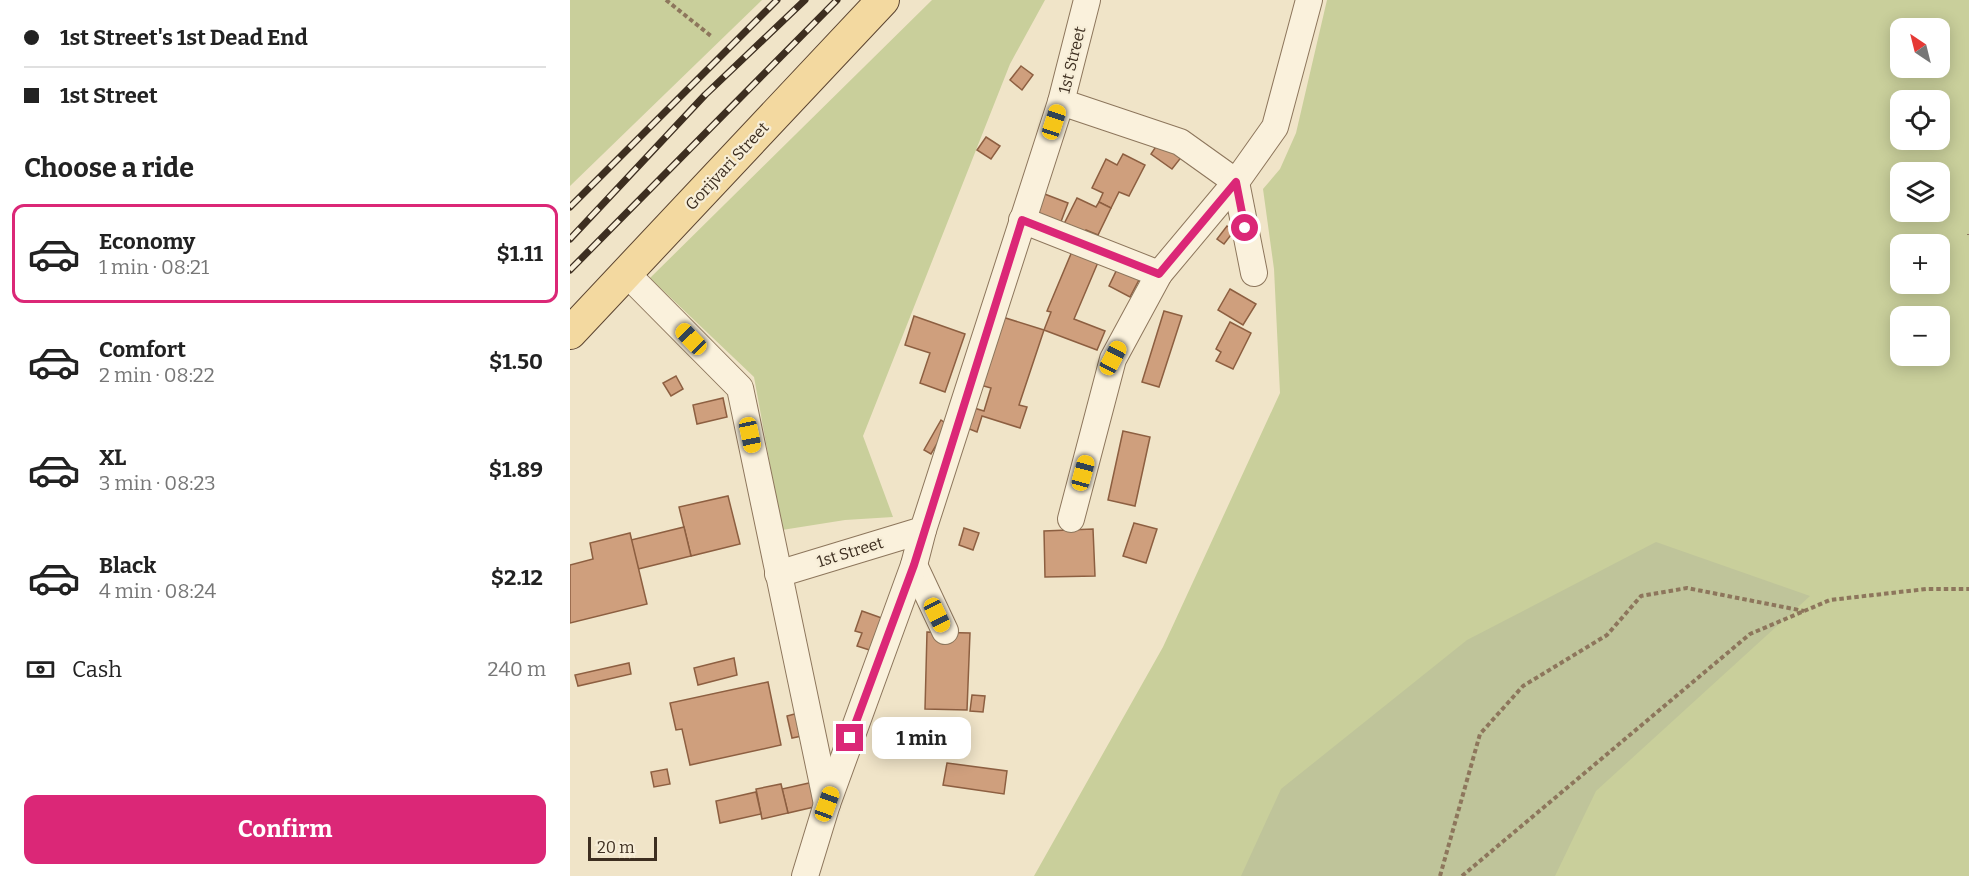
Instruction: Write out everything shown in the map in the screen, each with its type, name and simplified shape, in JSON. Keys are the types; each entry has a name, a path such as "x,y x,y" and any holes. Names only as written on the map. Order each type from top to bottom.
{"main road":[{"name":"Gorijvari Street","path":"570,333 883,0"}],"street":[{"name":"1st Street","path":"805,876 827,804 914,565 922,530 1061,102 1087,0"},
{"path":"1071,519 1113,358 1159,274 1236,182 1275,127 1309,0"},
{"path":"1061,102 1180,142 1236,182 1254,273"},
{"path":"1022,220 1159,274"},
{"path":"626,273 740,388 827,804"},
{"name":"1st Street","path":"778,574 922,530"},
{"path":"914,565 945,631"}],"path":[{"path":"666,0 711,36"},
{"path":"1440,876 1480,734 1523,686 1607,636 1641,596 1687,588 1805,611"},
{"path":"1462,876 1749,634 1830,600 1926,589 1969,588"}],"green space":[{"path":"570,0 762,0 570,186"},
{"path":"932,0 1045,0 1010,64 863,436 893,517 845,520 782,530 754,377 650,278"},
{"path":"1327,0 1969,0 1969,876 1034,876 1163,647 1280,393 1274,269 1263,189 1280,169 1296,133"},
{"path":"1656,542 1810,596 1596,791 1555,876 1241,876 1281,789 1467,640"}],"building":[{"path":"1021,66 1033,75 1022,90 1010,80"},
{"path":"986,137 1000,146 991,159 977,150"},
{"path":"1161,139 1183,155 1172,169 1151,154"},
{"path":"1123,154 1145,165 1129,196 1119,192 1111,208 1099,202 1103,193 1092,188 1106,159 1117,165"},
{"path":"1042,193 1068,203 1059,227 1033,217"},
{"path":"1077,198 1096,207 1099,202 1111,208 1098,235 1086,230 1083,236 1063,226"},
{"path":"1227,226 1234,231 1224,244 1217,239"},
{"path":"1073,249 1099,260 1074,319 1105,331 1097,350 1044,330 1051,312 1047,311"},
{"path":"1119,265 1141,276 1130,297 1109,286"},
{"path":"1230,289 1256,304 1243,325 1218,310"},
{"path":"1164,311 1182,316 1159,387 1142,382"},
{"path":"996,315 1044,330 1019,405 1027,407 1020,428 982,416 977,432 967,428 974,408 984,411 991,388 973,383"},
{"path":"914,316 965,334 945,392 920,383 930,353 905,345"},
{"path":"1230,322 1251,333 1233,369 1216,361 1221,352 1216,349"},
{"path":"676,376 683,389 671,396 663,383"},
{"path":"723,398 727,417 697,424 693,405"},
{"path":"941,420 948,425 931,454 924,450"},
{"path":"1123,431 1150,437 1135,506 1108,500"},
{"path":"728,496 740,544 691,556 679,507"},
{"path":"1134,523 1157,529 1146,563 1123,556"},
{"path":"684,527 691,556 638,569 631,540"},
{"path":"964,528 979,533 973,550 959,545"},
{"path":"1093,529 1095,576 1045,577 1044,531"},
{"path":"630,533 647,604 570,623 570,565 593,559 590,543"},
{"path":"862,611 890,621 879,653 857,646 862,633 855,631"},
{"path":"927,632 970,633 967,710 925,709"},
{"path":"734,658 737,675 698,685 694,668"},
{"path":"629,663 631,674 578,686 575,675"},
{"path":"768,682 781,745 690,765 682,729 676,730 670,703"},
{"path":"972,695 985,696 983,712 970,711"},
{"path":"802,712 807,735 792,738 787,716"},
{"path":"947,763 1007,771 1004,794 943,785"},
{"path":"667,769 670,784 654,787 651,772"},
{"path":"818,781 823,805 788,813 782,789"},
{"path":"781,784 788,813 762,819 756,789"},
{"path":"756,792 761,814 720,823 716,801"}],"railway":[{"path":"570,207 777,0"},
{"path":"570,239 705,95 805,0"},
{"path":"570,270 837,0"}],"route":[{"path":"850,738 914,565 922,530 1022,220 1159,274 1236,182 1245,228"}]}
